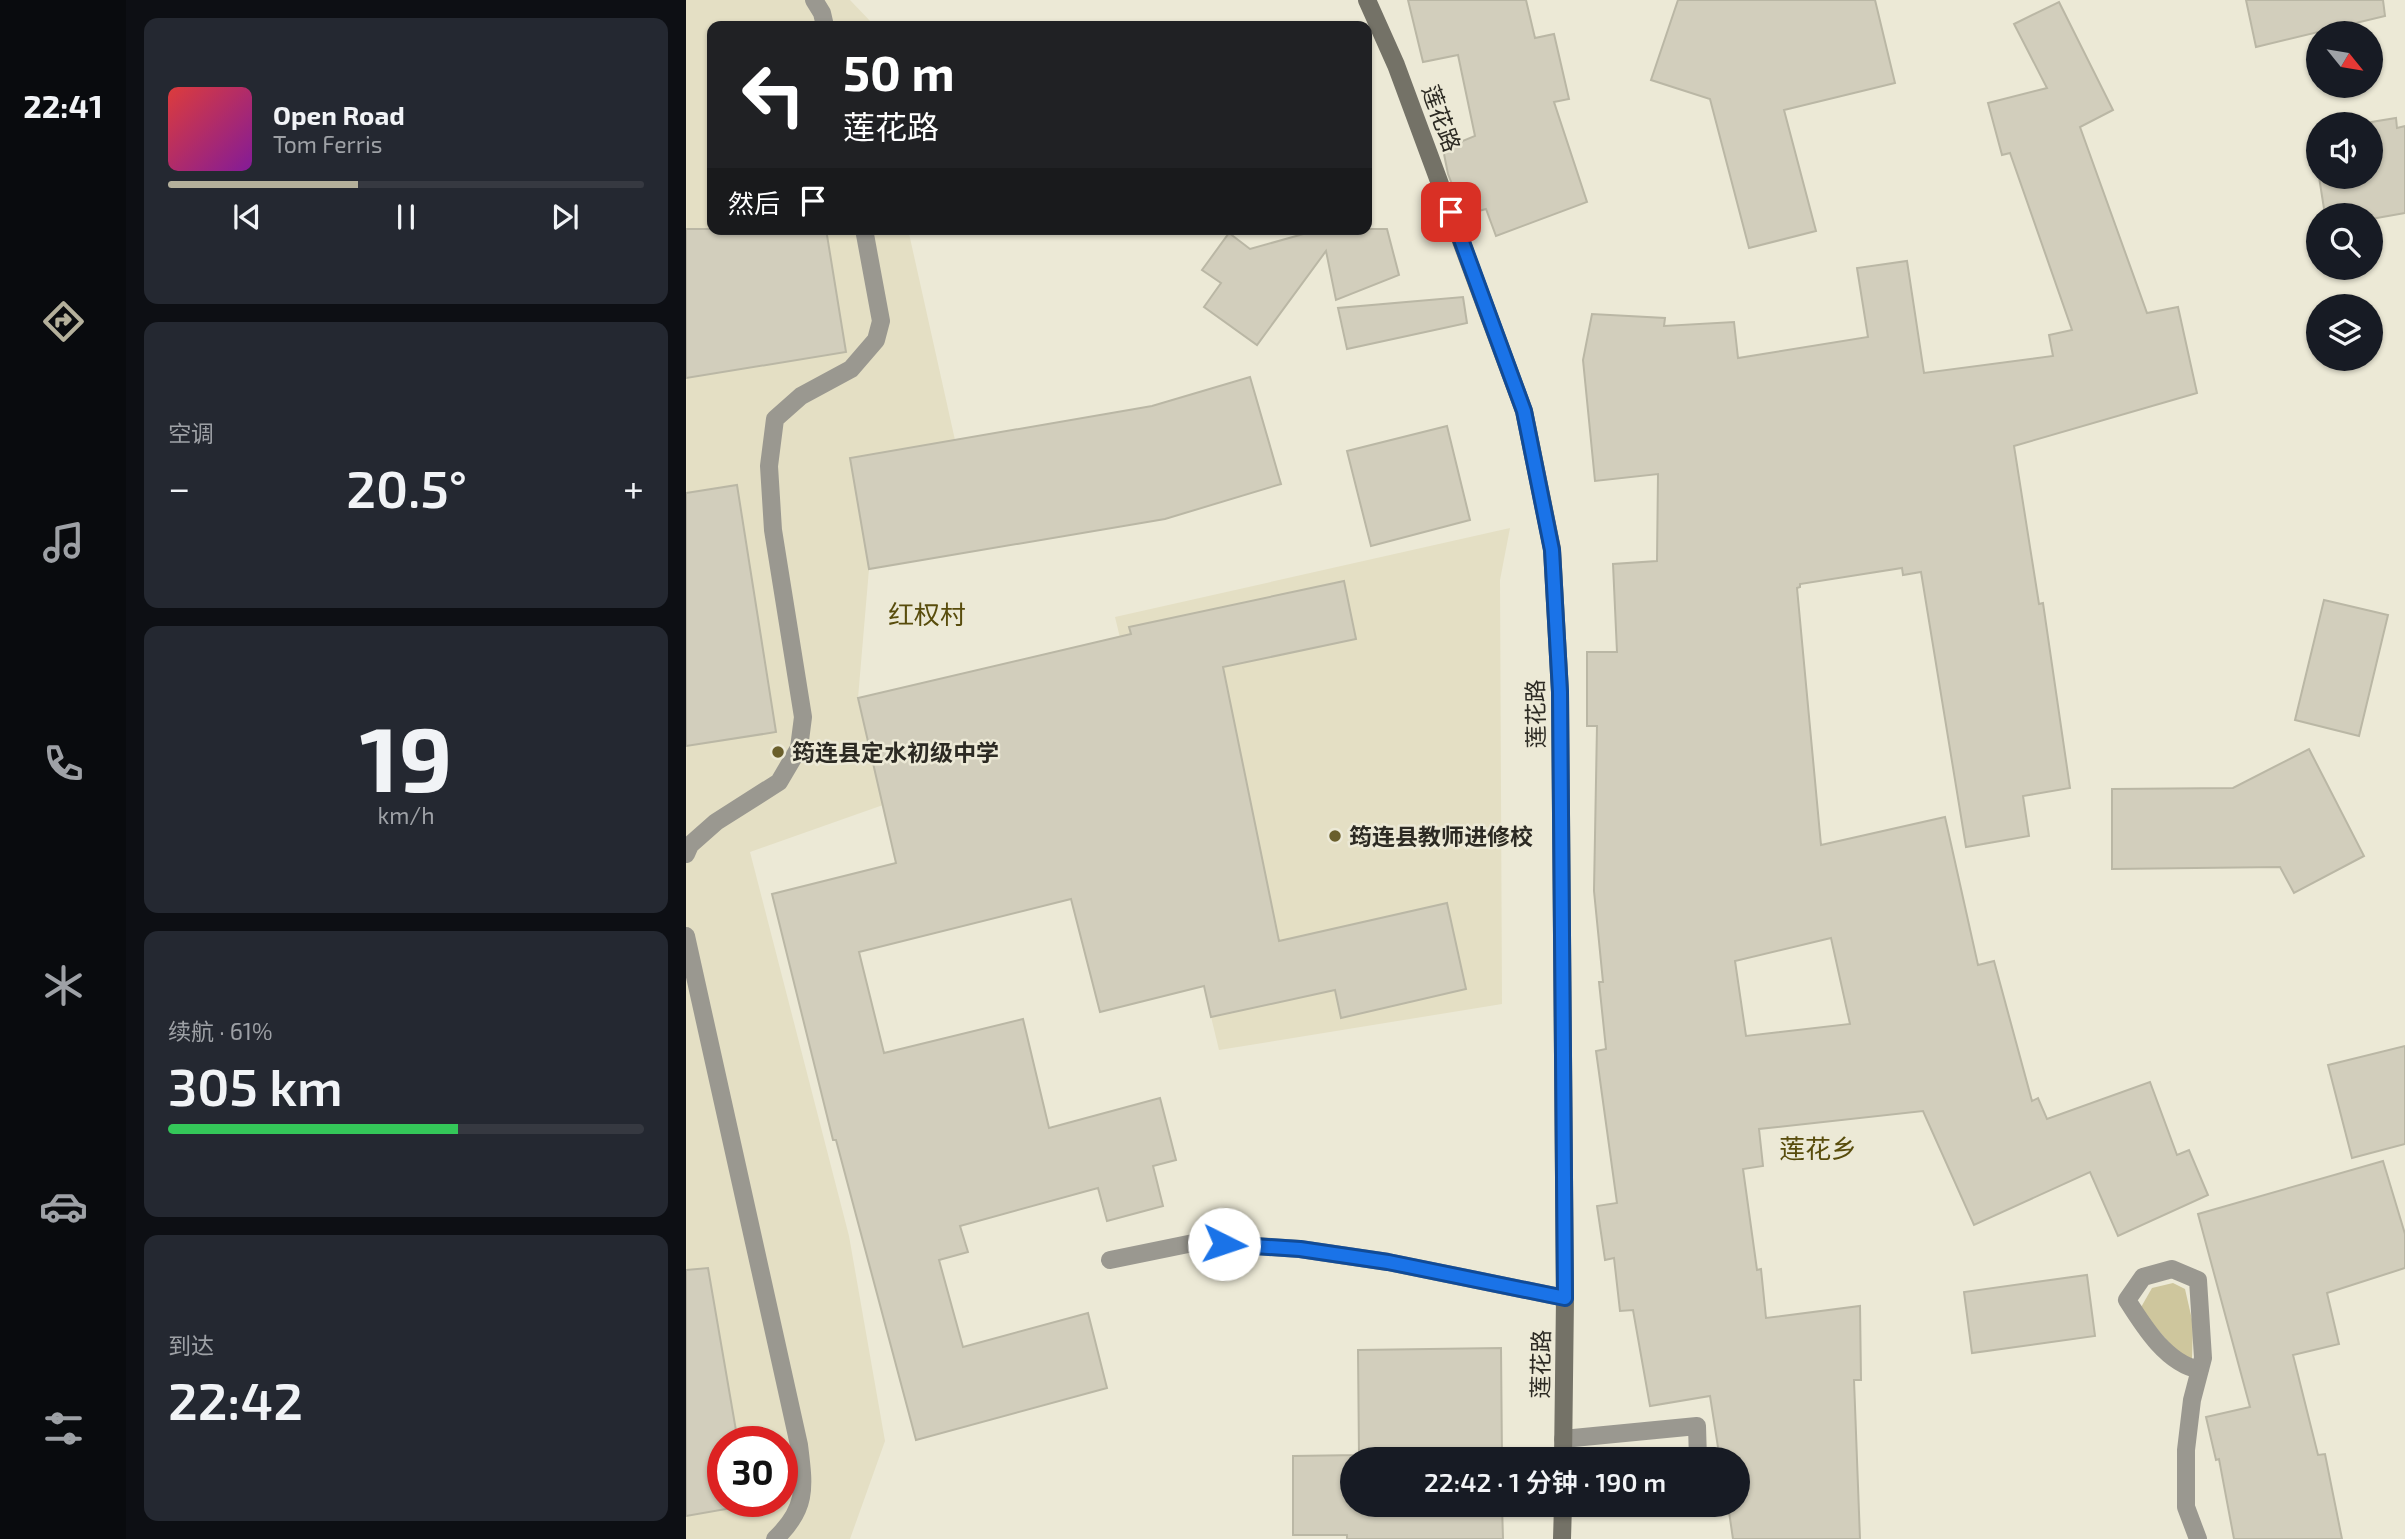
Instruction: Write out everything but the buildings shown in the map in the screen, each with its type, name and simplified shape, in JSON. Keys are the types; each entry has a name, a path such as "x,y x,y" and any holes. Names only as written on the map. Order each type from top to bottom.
{"main road":[{"name":"莲花路","path":"1367,0 1396,65 1524,411 1552,550 1560,692 1565,1298 1563,1447"},
{"path":"1562,1539 1563,1517"}],"street":[{"path":"814,0 824,21"},
{"path":"686,853 690,845 716,822 779,782 799,748 803,717 773,530 769,466 775,419 801,396 851,369 877,340 881,321 864,235"},
{"path":"686,936 799,1445 803,1494 789,1525 775,1539"},
{"path":"1110,1259 1198,1242 1300,1249 1388,1262 1565,1298"},
{"path":"2198,1539 2186,1507 2186,1450 2192,1400 2200,1370 2203,1358 2198,1280 2172,1269 2143,1277 2127,1300 2147,1332 2168,1353 2189,1368 2200,1370"},
{"path":"1563,1439 1697,1426 1698,1447"}],"shaded area":[{"name":"筠连县定水初级中学","path":"686,0 850,0 870,21 707,21 707,235 909,235 955,440 851,458 869,569 858,698 883,805 750,852 849,1236 885,1441 850,1539 686,1539"},
{"name":"筠连县教师进修校","path":"1510,528 1500,580 1502,1004 1219,1050 1115,617"},
{"path":"2173,1283 2185,1289 2193,1324 2192,1359 2178,1353 2140,1309 2152,1288"}],"place":[{"name":"筠连县定水初级中学","path":"778,752"},
{"name":"筠连县教师进修校","path":"1335,836"}],"district":[{"name":"红权村","path":"927,613"},
{"name":"莲花乡","path":"1818,1147"}],"route":[{"path":"1224,1244 1300,1249 1388,1262 1565,1298 1560,692 1552,550 1524,411 1451,212"}]}
